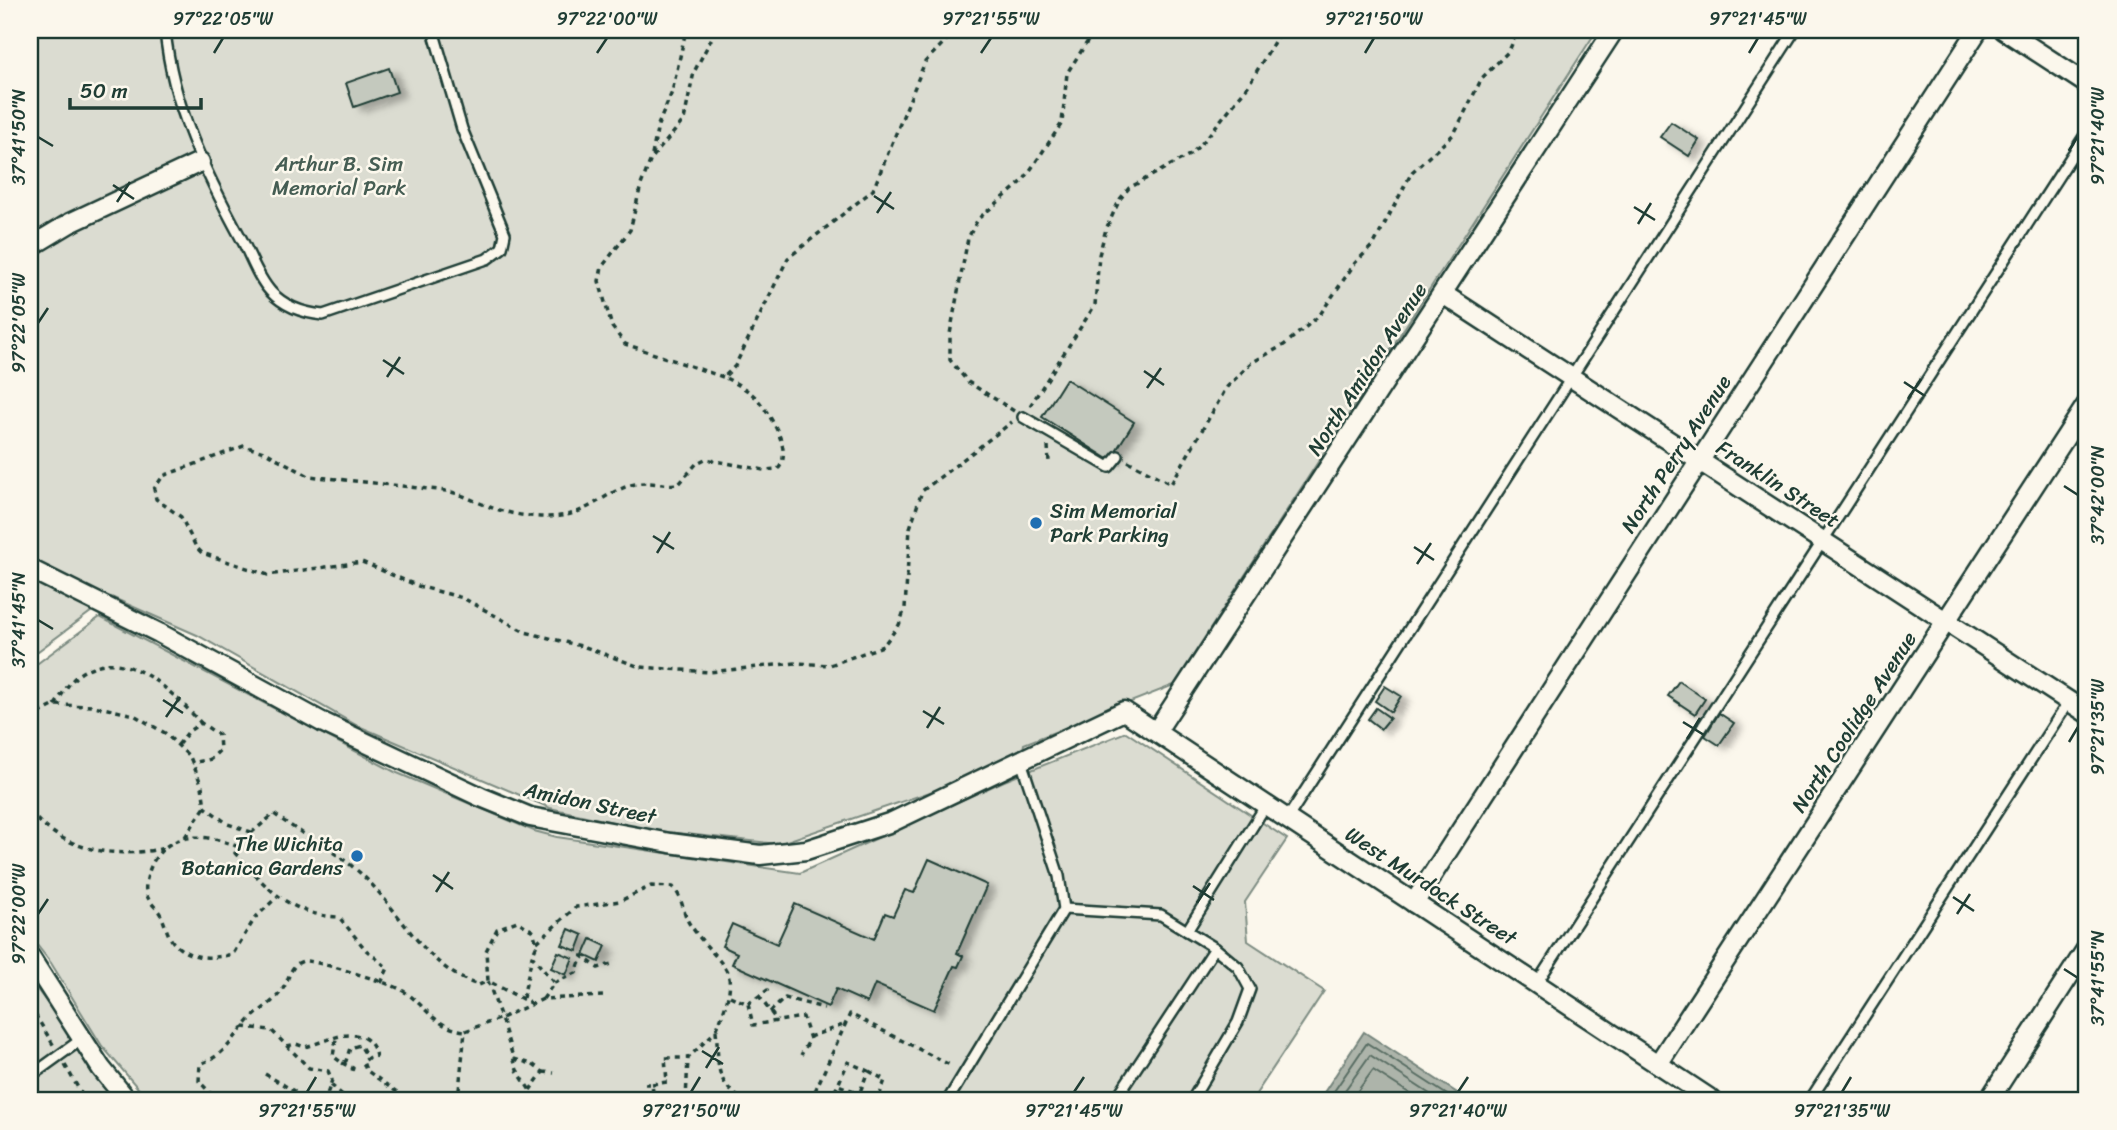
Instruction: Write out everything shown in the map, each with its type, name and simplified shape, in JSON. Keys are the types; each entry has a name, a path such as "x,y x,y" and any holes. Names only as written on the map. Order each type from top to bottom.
{"street":[{"name":"North Amidon Avenue","path":"1156,732 1614,30"},
{"name":"North Perry Avenue","path":"1414,903 1978,30"},
{"path":"2004,30 2087,84"},
{"path":"30,247 70,223 200,162"},
{"name":"Franklin Street","path":"1443,294 2087,713"},
{"name":"North Coolidge Avenue","path":"1658,1065 2087,404"},
{"name":"Amidon Street","path":"30,569 159,633 322,722 481,797 530,817 760,855 806,850 892,822 1124,711"},
{"name":"West Murdock Street","path":"1124,711 1712,1100"},
{"path":"1989,1100 2087,948"},
{"path":"30,957 82,1039 127,1100"}],"lane":[{"path":"165,30 175,84 200,162 271,292 289,307 307,314 323,315 488,259 502,248 505,234 462,129 433,30"},
{"path":"1287,819 1796,30"},
{"path":"1537,983 2087,132"},
{"path":"1023,417 1109,467 1118,456"},
{"path":"1810,1100 2069,701"},
{"path":"948,1100 1063,909 1059,876 1021,761"},
{"path":"1187,931 1266,805"},
{"path":"1063,909 1161,915 1215,948 1238,967 1250,989 1238,1022 1192,1100"},
{"path":"1115,1100 1215,948"},
{"path":"39,1070 82,1039"}],"path":[{"path":"686,30 672,92 658,125 631,230 602,267 599,281 612,327 625,344 723,377 756,397 785,452 783,463 778,469 764,470 705,459 697,463 679,484 654,481 628,486 588,509 560,517 542,517 491,508 464,494 447,491 309,476 255,448 244,446 163,476 153,489 156,499 181,517 196,547 202,553 257,573 292,573 362,562 418,586 463,598 525,632 584,647 640,667 710,672 796,663 830,665 883,646 899,625 905,608 910,528 922,491 1008,425 1023,417 1095,305 1099,255 1106,229 1120,199 1129,188 1184,158 1203,141 1248,86 1281,30"},
{"path":"651,159 684,120 694,72 716,30"},
{"path":"723,377 735,366 788,258 873,190 925,62 956,30"},
{"path":"1023,417 968,382 956,371 948,348 950,334 971,227 1023,181 1062,123 1066,73 1095,30"},
{"path":"1118,456 1171,484 1227,387 1238,375 1284,345 1319,316 1355,263 1374,244 1412,172 1454,134 1482,78 1509,51 1518,30"},
{"path":"30,718 55,705 76,676 98,664 146,672 201,723 219,735 222,744 211,759 192,763"},
{"path":"55,705 94,706 134,715 165,733 178,745 192,763 202,786 205,807 184,838"},
{"path":"178,745 189,731 201,723"},
{"path":"205,807 228,824 251,832"},
{"path":"30,811 52,832 111,855 167,848"},
{"path":"382,983 388,968 366,950 339,917 317,916 277,897 235,853 251,832 274,814 306,838 336,852 362,875 396,917 433,956 466,981 479,985 488,981"},
{"path":"238,847 199,835 184,838 167,848 155,860 145,886 148,902 158,911 173,942 192,954 214,959 233,954 255,918 277,897"},
{"path":"522,999 537,942 576,907 620,901 651,886 673,887 680,895 689,924 724,962 730,996 716,1031 688,1058 686,1100"},
{"path":"530,1100 530,1090 514,1059 488,981 486,951 497,929 517,921 533,931 537,942"},
{"path":"532,956 554,983"},
{"path":"543,999 554,983 576,974 582,956 598,968 615,963"},
{"path":"222,1100 212,1095 199,1081 200,1064 219,1057 243,1027 283,990 293,966 303,961 332,964 400,988 429,1017 450,1030 465,1031 543,999 603,996"},
{"path":"488,981 532,1004"},
{"path":"748,1004 769,989"},
{"path":"730,996 748,1004"},
{"path":"759,996 778,1021"},
{"path":"770,1012 785,998 824,1009"},
{"path":"748,1004 753,1025 803,1017 808,1037 801,1055"},
{"path":"811,1100 850,1014 950,1065"},
{"path":"808,1037 844,1024"},
{"path":"243,1027 271,1030 309,1068 328,1071 332,1076 325,1100"},
{"path":"458,1100 465,1031"},
{"path":"716,1031 718,1070 731,1092 743,1100"},
{"path":"287,1046 296,1044 305,1047 356,1034 373,1046 376,1058"},
{"path":"334,1038 333,1056 353,1068 351,1074"},
{"path":"342,1063 350,1048 360,1045 368,1053 368,1058 363,1062 366,1070 408,1100"},
{"path":"645,1084 667,1082 665,1058 688,1058"},
{"path":"514,1059 532,1064 543,1072 554,1073"},
{"path":"831,1100 848,1062 885,1080 878,1100 838,1085"},
{"path":"857,1100 868,1071"},
{"path":"530,1090 543,1072"},
{"path":"265,1074 294,1091 300,1100"},
{"path":"652,1083 654,1100"},
{"path":"331,1085 348,1100"}],"green space":[{"name":"Arthur B. Sim Memorial Park","path":"30,30 1597,30 1174,685 1024,744 1021,761 778,844 648,830 550,808 356,725 197,635 111,597 30,657"},
{"name":"The Wichita Botanica Gardens","path":"100,617 395,772 534,831 557,837 800,873 1004,781 1126,732 1287,839 1245,902 1248,941 1324,991 1252,1100 148,1100 102,1046 51,963 30,936 30,669"},
{"path":"30,980 120,1100 30,1100"}],"water":[{"path":"1364,1032 1468,1100 1319,1100"}],"building":[{"path":"389,68 397,92 354,107 346,83"},
{"path":"1671,122 1699,140 1689,156 1660,137"},
{"path":"1066,379 1134,422 1110,460 1042,417"},
{"path":"1679,681 1705,699 1695,714 1668,696"},
{"path":"1385,686 1401,696 1391,712 1375,701"},
{"path":"1376,708 1390,718 1381,729 1368,719"},
{"path":"1719,713 1734,723 1719,745 1705,736"},
{"path":"929,859 987,885 957,953 963,956 958,967 954,966 934,1010 875,984 867,1003 836,989 828,1007 732,964 737,953 722,946 732,924 777,944 795,904 874,939 885,913 893,916 905,890 914,893"},
{"path":"569,929 583,935 577,951 562,945"},
{"path":"591,939 606,946 599,962 584,955"},
{"path":"558,952 573,958 566,975 551,968"}],"place":[{"name":"Sim Memorial Park Parking","path":"1036,523"},
{"name":"The Wichita Botanica Gardens","path":"357,856"}]}
